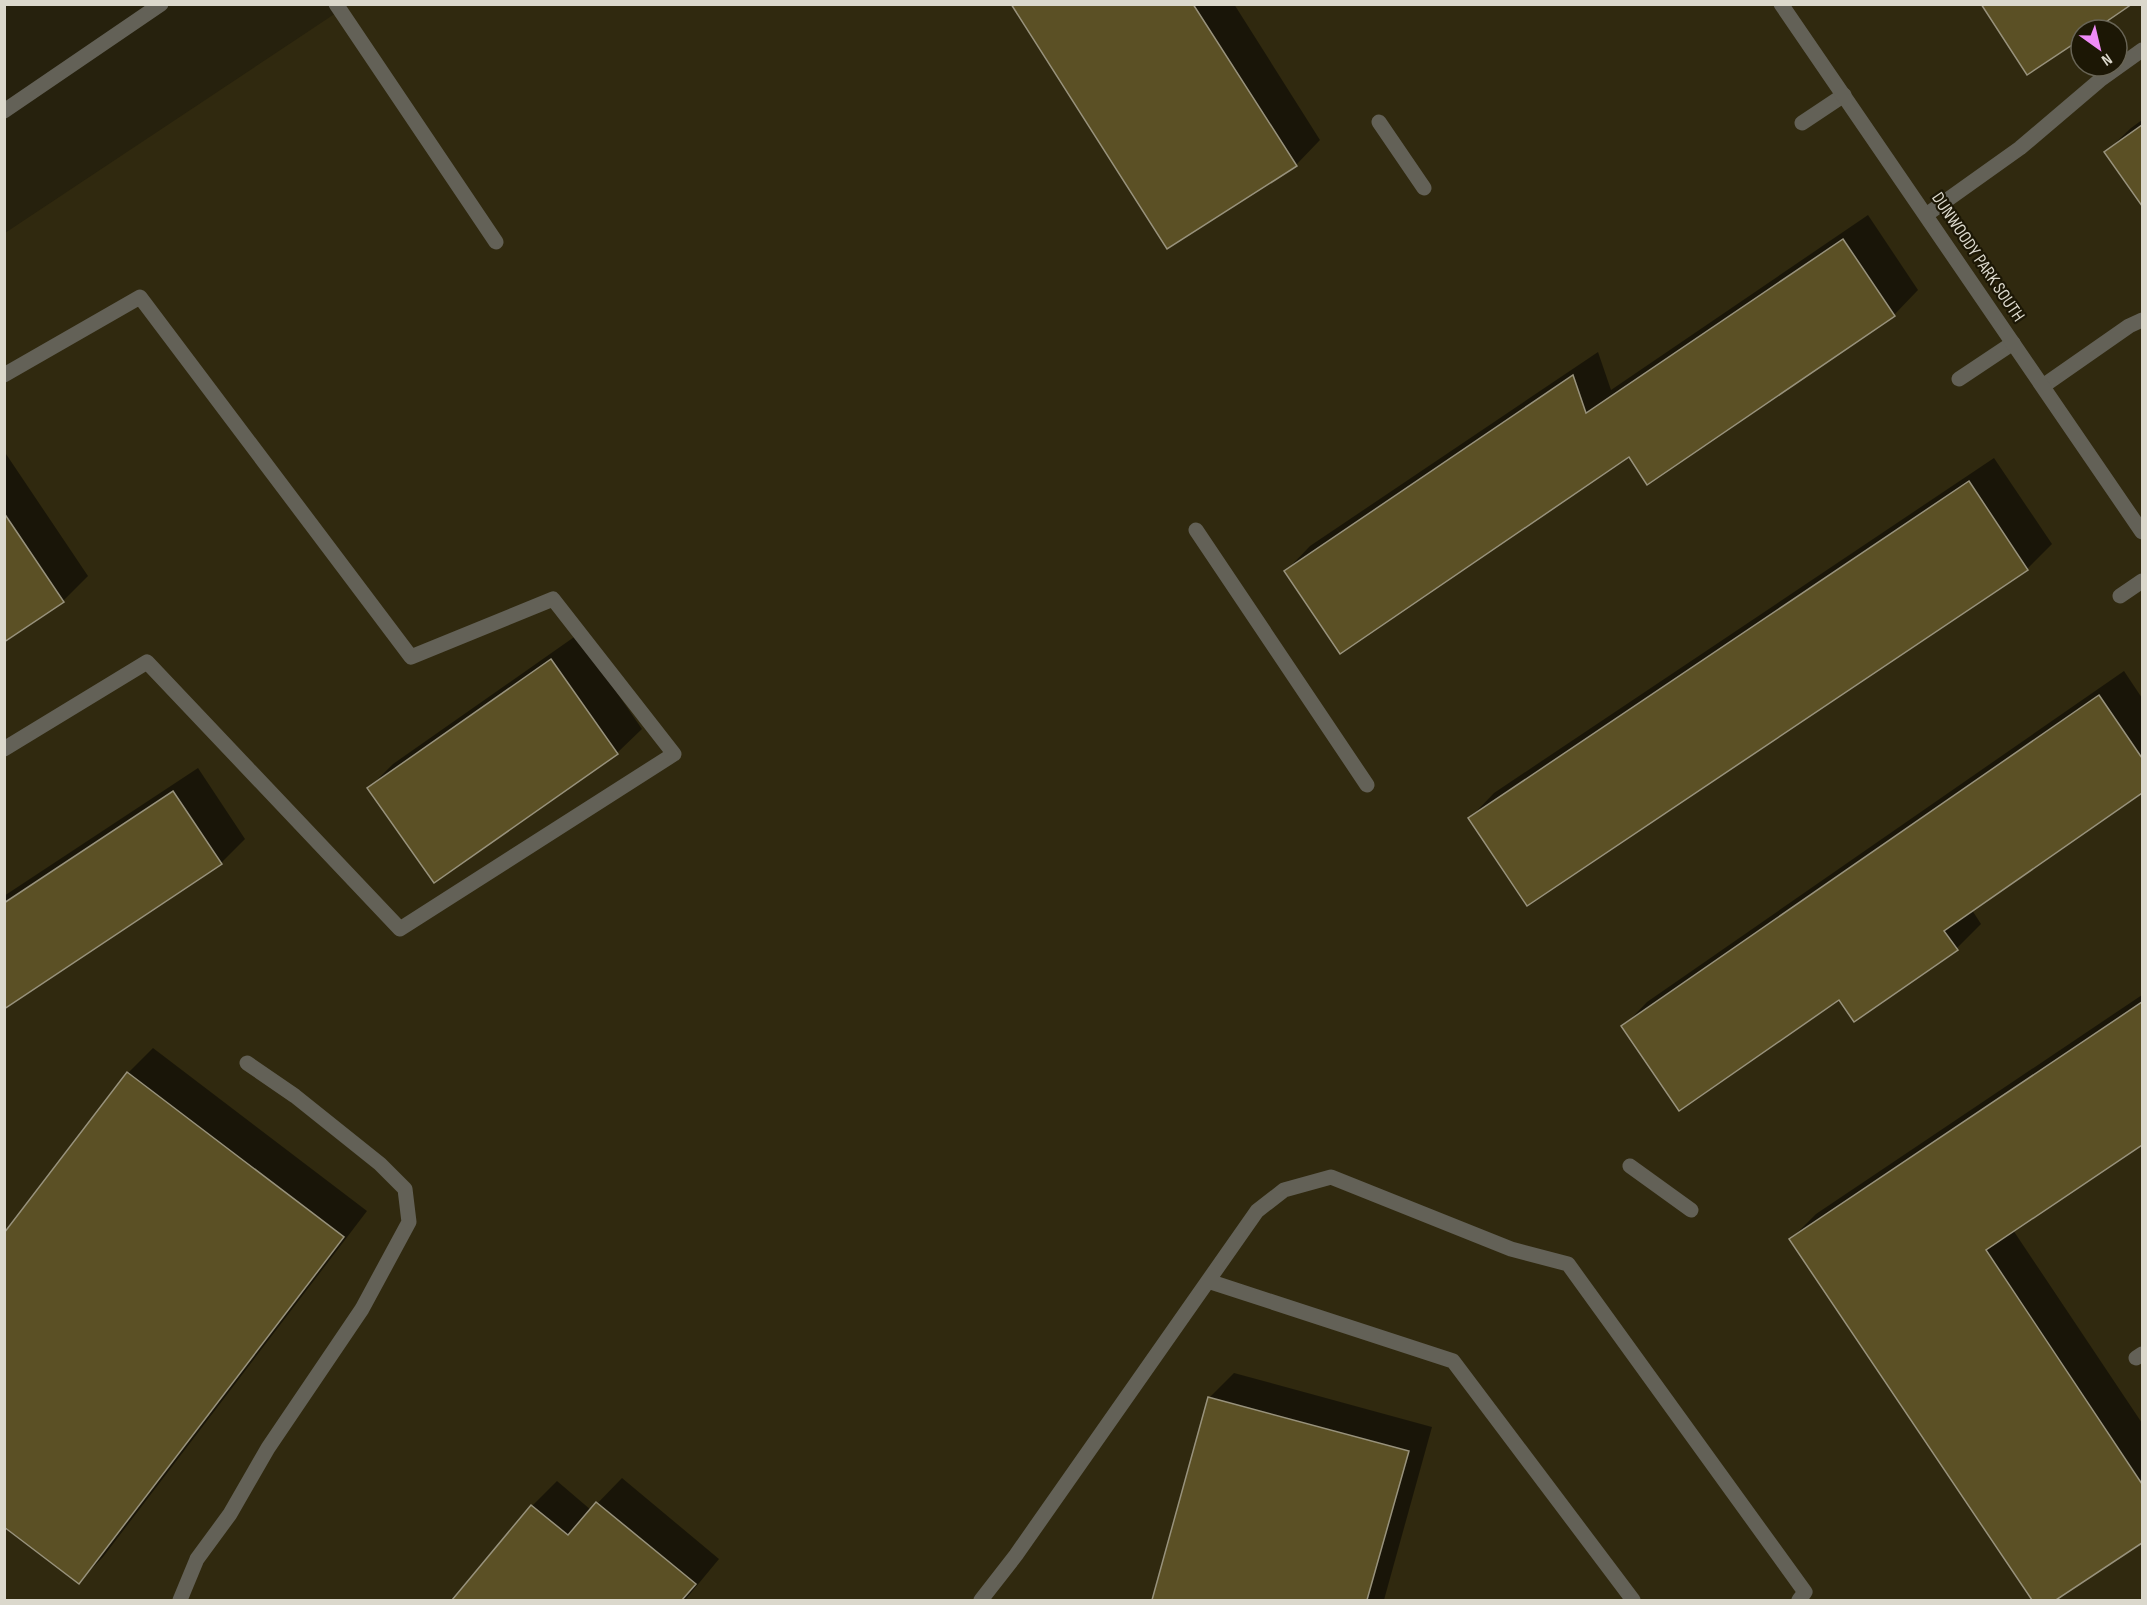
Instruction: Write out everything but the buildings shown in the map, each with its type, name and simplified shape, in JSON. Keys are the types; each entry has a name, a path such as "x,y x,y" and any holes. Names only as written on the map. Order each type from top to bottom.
{"street":[{"path":"4,111 161,4"},
{"path":"336,4 496,242"},
{"name":"DUNWOODY PARK SOUTH","path":"1781,4 2142,532"},
{"path":"1926,215 2020,148 2100,80 2142,50"},
{"path":"1802,123 1844,95"},
{"path":"1379,122 1424,188"},
{"path":"4,375 140,297 411,657 553,599 674,754 400,929 147,662 4,749"},
{"path":"2043,386 2129,326 2142,320"},
{"path":"1959,379 2013,343"},
{"path":"1196,530 1367,785"},
{"path":"2120,596 2142,581"},
{"path":"180,1600 197,1559 230,1514 268,1448 362,1309 409,1222 405,1189 380,1164 295,1096 247,1063"},
{"path":"1630,1166 1691,1210"},
{"path":"981,1600 1016,1555 1257,1211 1284,1190 1331,1177 1511,1249 1568,1264 1805,1592 1799,1600"},
{"path":"1208,1281 1453,1361 1633,1600"}],"shaded area":[{"path":"348,5 2142,5 2142,1600 5,1600 5,233"}]}
